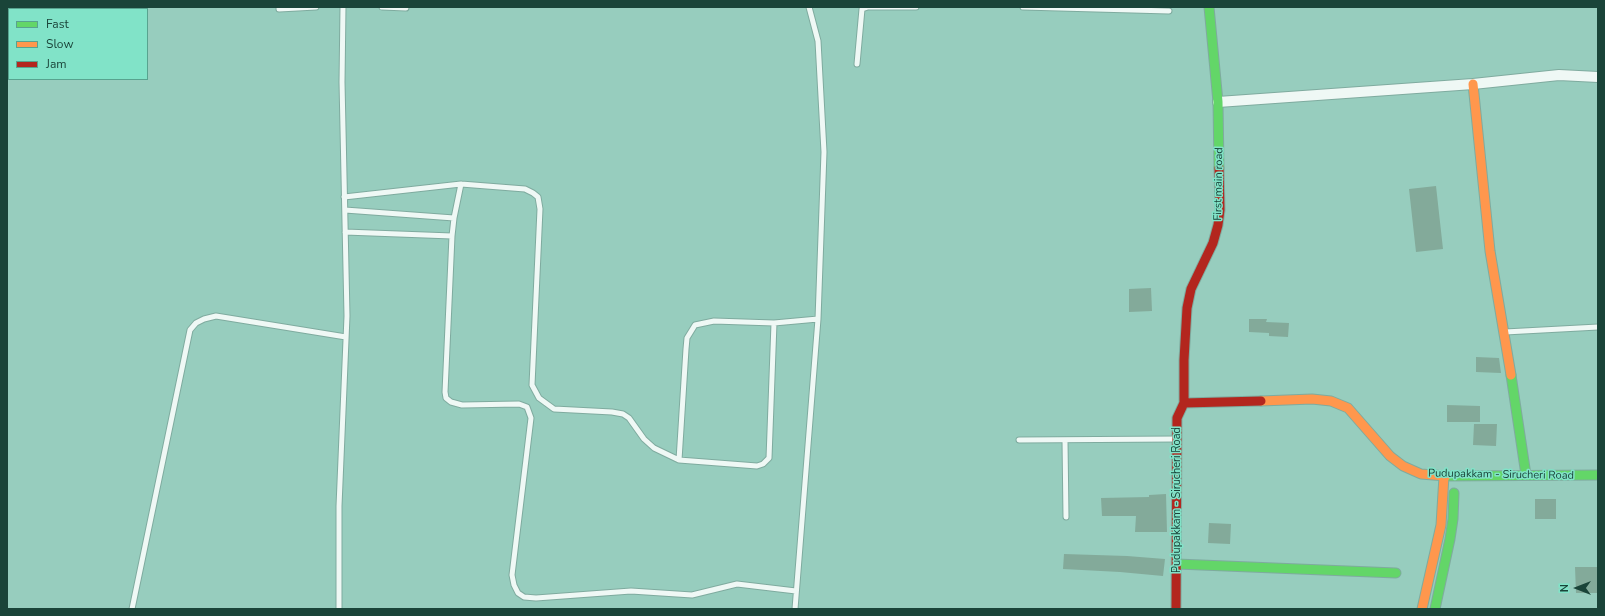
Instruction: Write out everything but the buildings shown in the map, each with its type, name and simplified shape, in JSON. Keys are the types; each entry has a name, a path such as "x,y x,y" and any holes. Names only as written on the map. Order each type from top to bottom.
{"street":[{"name":"First main road","path":"1184,403 1184,360 1187,308 1192,289 1213,243 1220,210 1218,102 1209,7"},
{"path":"1218,102 1473,84 1559,75 1598,77"},
{"path":"1473,84 1490,251 1526,475"},
{"name":"Pudupakkam - Sirucheri Road","path":"1176,609 1177,418 1184,403 1304,399 1331,400 1348,408 1390,456 1403,466 1421,474 1444,476 1598,475"},
{"path":"1422,609 1441,524 1444,476"},
{"path":"1435,609 1453,519 1454,476"},
{"path":"1177,564 1396,573"}],"lane":[{"path":"279,9 316,7"},
{"path":"339,609 339,506 346,337 342,82 343,7"},
{"path":"382,7 406,8"},
{"path":"795,609 818,319 824,152 818,41 809,7"},
{"path":"857,64 862,9 868,7 916,7"},
{"path":"1023,7 1169,11"},
{"path":"344,197 461,184 525,190 533,193 538,197 540,202 532,385 539,398 554,409 623,414 629,418 649,444 679,460 757,466 763,464 769,458 774,323"},
{"path":"461,184 452,236 445,392 446,398 451,402 462,405 519,404 527,408 531,418 512,575 514,585 518,593 524,597 536,598 631,592 692,595 737,584 796,591"},
{"path":"345,210 454,218"},
{"path":"345,232 452,236"},
{"path":"132,609 190,330 196,323 216,316 346,337"},
{"path":"679,460 686,349 688,338 695,325 714,321 774,323 818,319"},
{"path":"1504,332 1598,327"},
{"path":"1019,440 1065,441 1177,439"},
{"path":"1065,441 1066,517"}],"traffic: fast":[{"path":"1209,7 1218,102 1219,168"},
{"path":"1511,375 1526,475"},
{"path":"1446,476 1598,475"},
{"path":"1435,609 1450,539 1453,519 1454,493"},
{"path":"1177,564 1396,573"}],"traffic: slow":[{"path":"1473,84 1490,251 1511,375"},
{"path":"1261,401 1312,399 1331,401 1348,408 1390,456 1403,466 1421,474 1446,476"},
{"path":"1422,609 1441,525 1444,476"}],"traffic: jam":[{"path":"1184,403 1184,360 1187,308 1191,289 1213,243 1218,225 1220,210 1219,168"},
{"path":"1176,609 1177,418 1184,403 1261,401"}]}
